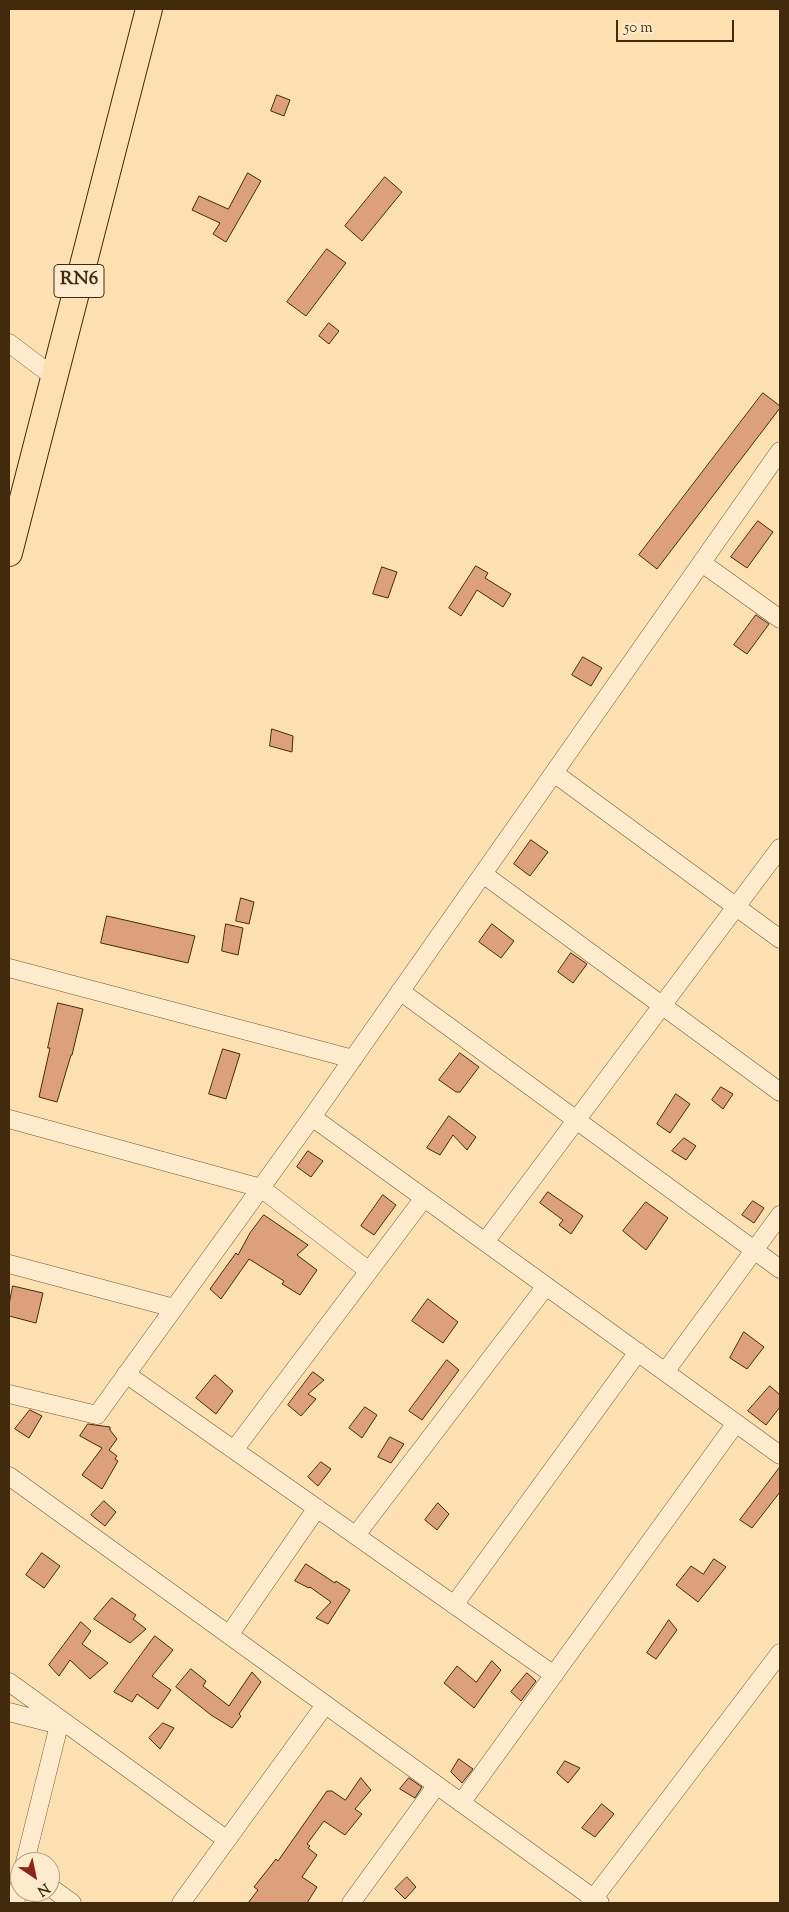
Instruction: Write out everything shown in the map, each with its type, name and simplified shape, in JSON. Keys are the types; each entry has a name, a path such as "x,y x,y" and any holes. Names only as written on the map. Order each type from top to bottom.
{"main road":[{"name":"RN6","path":"9,553 149,9"}],"street":[{"path":"9,343 54,377"},
{"path":"9,1394 97,1415 312,1117 780,451"},
{"path":"702,563 780,619"},
{"path":"554,773 780,939"},
{"path":"485,1242 780,848"},
{"path":"483,874 780,1092"},
{"path":"9,968 353,1059"},
{"path":"400,991 780,1269"},
{"path":"312,1117 780,1455"},
{"path":"9,1119 261,1188 369,1271"},
{"path":"234,1450 424,1198"},
{"path":"665,1372 780,1215"},
{"path":"9,1264 174,1308"},
{"path":"356,1536 546,1286"},
{"path":"454,1605 638,1352"},
{"path":"126,1374 554,1675"},
{"path":"461,1802 736,1423"},
{"path":"9,1476 461,1802 595,1902 780,1653"},
{"path":"229,1635 317,1508"},
{"path":"9,1682 227,1840"},
{"path":"181,1903 325,1705"},
{"path":"9,1712 59,1725 27,1852"},
{"path":"351,1903 437,1785"},
{"path":"60,1894 72,1903"}],"building":[{"path":"277,95 290,100 284,116 271,111"},
{"path":"248,173 261,181 226,242 213,234 220,223 192,210 199,196 228,209"},
{"path":"385,177 402,192 362,241 345,226"},
{"path":"327,249 346,263 306,316 287,302"},
{"path":"329,323 339,331 329,344 319,336"},
{"path":"763,393 780,408 657,569 639,555"},
{"path":"758,521 773,532 747,568 731,557"},
{"path":"476,566 488,573 485,578 511,594 503,607 477,590 461,616 449,608"},
{"path":"382,567 397,572 388,598 373,594"},
{"path":"756,615 769,624 747,654 734,645"},
{"path":"583,657 602,668 591,686 572,675"},
{"path":"272,729 293,736 292,752 270,746"},
{"path":"531,840 548,852 530,876 514,864"},
{"path":"241,898 254,902 249,924 236,921"},
{"path":"107,916 195,936 188,963 101,943"},
{"path":"226,924 243,928 238,955 222,951"},
{"path":"492,924 514,941 501,958 479,942"},
{"path":"571,953 587,964 573,983 558,972"},
{"path":"58,1003 83,1009 72,1055 57,1102 39,1097"},
{"path":"223,1049 240,1054 226,1099 209,1094"},
{"path":"460,1053 479,1067 460,1092 456,1092 439,1080"},
{"path":"721,1087 733,1094 723,1109 712,1100"},
{"path":"676,1094 690,1104 670,1133 657,1124"},
{"path":"449,1116 476,1137 467,1150 453,1135 440,1155 427,1148"},
{"path":"684,1138 696,1146 686,1160 672,1151"},
{"path":"308,1151 323,1161 311,1177 297,1167"},
{"path":"548,1192 583,1216 571,1234 559,1225 563,1220 540,1203"},
{"path":"383,1195 396,1205 374,1235 361,1226"},
{"path":"753,1201 764,1208 754,1223 742,1215"},
{"path":"646,1202 668,1218 646,1250 623,1231"},
{"path":"264,1215 308,1245 297,1255 317,1270 300,1295 282,1284 284,1281 249,1259 221,1299 210,1289 236,1253 238,1255 250,1233"},
{"path":"13,1286 43,1293 36,1323 9,1316"},
{"path":"428,1299 458,1322 443,1343 412,1321"},
{"path":"744,1332 764,1347 747,1369 730,1358"},
{"path":"447,1360 459,1370 422,1420 409,1411"},
{"path":"313,1372 324,1380 308,1394 316,1399 301,1416 288,1405"},
{"path":"215,1375 233,1391 216,1414 196,1398"},
{"path":"770,1386 780,1395 780,1407 766,1425 748,1411"},
{"path":"365,1407 377,1415 362,1438 349,1428"},
{"path":"30,1410 42,1416 29,1438 15,1429"},
{"path":"88,1424 110,1427 110,1430 117,1439 109,1450 117,1456 115,1459 118,1461 102,1489 82,1475 102,1448 80,1436"},
{"path":"390,1437 404,1444 391,1463 378,1457"},
{"path":"321,1462 331,1469 318,1486 308,1477"},
{"path":"780,1467 780,1492 752,1528 740,1520"},
{"path":"104,1501 116,1512 105,1526 91,1515"},
{"path":"438,1503 449,1514 437,1530 425,1520"},
{"path":"42,1553 60,1566 44,1588 26,1575"},
{"path":"714,1559 726,1567 698,1602 676,1585 691,1566 703,1574"},
{"path":"306,1564 335,1583 336,1581 350,1590 328,1624 316,1618 331,1602 310,1587 295,1581"},
{"path":"112,1598 136,1615 133,1619 146,1629 130,1643 94,1619"},
{"path":"669,1620 677,1630 656,1659 647,1653"},
{"path":"81,1622 91,1631 82,1644 108,1663 90,1679 70,1660 59,1676 49,1665"},
{"path":"155,1636 173,1650 152,1676 171,1690 158,1709 137,1694 132,1702 114,1692"},
{"path":"492,1661 501,1670 474,1708 444,1683 457,1666 476,1682"},
{"path":"191,1669 206,1681 203,1686 229,1706 252,1672 261,1682 239,1714 241,1716 232,1728 211,1715 176,1687"},
{"path":"527,1673 536,1681 521,1701 511,1692"},
{"path":"163,1723 174,1728 160,1749 149,1738"},
{"path":"459,1759 473,1769 462,1783 451,1772"},
{"path":"565,1761 580,1768 568,1783 557,1773"},
{"path":"361,1778 371,1790 355,1809 362,1814 345,1835 324,1821 307,1844 310,1846 308,1848 317,1855 302,1877 317,1887 307,1903 248,1903 258,1890 254,1887 276,1859 278,1861 327,1791 332,1791 345,1800"},
{"path":"409,1778 422,1787 415,1798 400,1789"},
{"path":"602,1804 614,1814 595,1837 582,1828"},
{"path":"407,1877 416,1887 405,1899 395,1889"}]}
